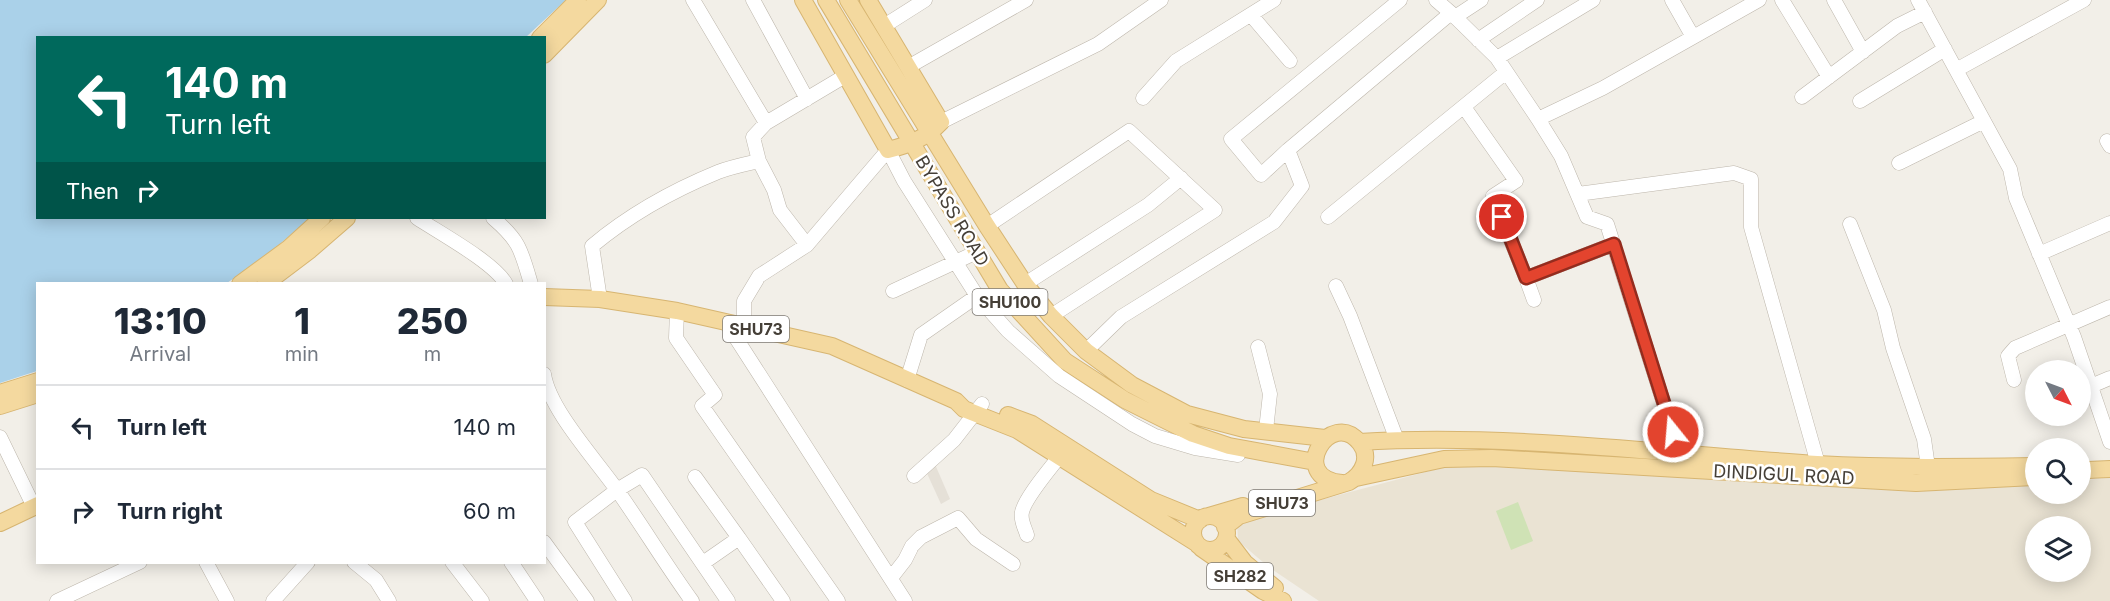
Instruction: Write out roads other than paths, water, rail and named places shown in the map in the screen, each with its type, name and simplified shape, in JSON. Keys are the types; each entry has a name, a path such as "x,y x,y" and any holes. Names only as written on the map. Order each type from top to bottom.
{"main road":[{"path":"542,36 578,0"},
{"path":"546,53 598,0"},
{"path":"803,0 888,150 911,144 936,128 908,67 868,0"},
{"name":"BYPASS ROAD","path":"826,0 1000,290 1065,361 1125,399 1193,434 1229,446 1280,455 1316,465"},
{"name":"BYPASS ROAD","path":"848,0 936,128 987,226 1025,284 1051,316 1086,351 1132,385 1187,414 1244,429 1326,438"},
{"path":"243,282 289,248 321,219"},
{"path":"268,282 346,219"},
{"name":"SHU73","path":"546,297 600,299 677,311 832,346 956,401 964,409 978,408 1032,424 1151,500 1204,518 1219,519 1226,532"},
{"path":"0,393 36,382"},
{"path":"0,406 36,395"},
{"name":"SHU73","path":"978,408 1208,550 1217,548 1239,516 1349,481"},
{"name":"SHU100","path":"1326,438 1339,433 1353,437 1359,442"},
{"path":"1316,465 1317,448 1326,438"},
{"name":"DINDIGUL ROAD","path":"1359,442 1490,440 1818,464 1928,467 2025,466"},
{"path":"1349,481 1364,465 1365,457 1359,442"},
{"name":"DINDIGUL ROAD","path":"1349,481 1444,459 1492,458 1916,483 2025,478"},
{"name":"SHU73","path":"1204,518 1302,486 1310,480 1316,465"},
{"name":"SHU100","path":"1316,465 1326,480 1349,481"},
{"path":"2091,470 2110,469"},
{"path":"0,523 36,506"},
{"path":"1197,545 1193,533 1194,528 1204,518"},
{"name":"SH282","path":"1226,532 1245,563 1289,601"},
{"name":"SH282","path":"1197,545 1263,591 1284,601"}],"street":[{"path":"693,0 766,123"},
{"path":"753,0 807,99"},
{"path":"884,26 925,0"},
{"path":"908,67 1026,0"},
{"path":"936,128 1098,44 1161,0"},
{"path":"1143,98 1176,61 1274,0"},
{"path":"1400,0 1232,140 1261,175 1288,150 1453,15 1481,0"},
{"path":"1436,0 1497,58 1539,119 1561,156 1587,217 1607,224 1685,469"},
{"path":"1478,40 1537,0"},
{"path":"1497,58 1593,0"},
{"path":"1672,0 1693,37"},
{"path":"1539,119 1603,88 1759,0"},
{"path":"1782,0 1829,77"},
{"path":"1834,0 1863,52"},
{"path":"1956,70 2084,0"},
{"path":"1802,97 1921,6 2010,169 2016,198 2082,360"},
{"path":"1251,15 1290,62"},
{"path":"1860,100 1945,49"},
{"path":"1328,217 1506,72"},
{"path":"807,245 780,210 774,190 759,160 753,137 766,123 845,76"},
{"path":"1464,106 1516,181 1493,196 1534,300"},
{"path":"1899,163 1984,121"},
{"path":"987,226 1129,130 1215,210 1051,316"},
{"path":"744,327 744,301 759,276 807,245 888,150 904,181 977,296 1008,331 1059,376 1132,424 1155,436 1195,448 1276,460 1280,455"},
{"path":"1086,351 1121,318 1274,222 1302,186 1288,150"},
{"path":"600,299 592,246 614,228 666,198 720,171 759,160"},
{"path":"1578,194 1734,173 1751,179 1751,227 1818,464"},
{"path":"1025,284 1148,204 1181,178"},
{"path":"419,219 487,264 505,282"},
{"path":"494,219 513,235 522,253 530,282"},
{"path":"2039,254 2110,223"},
{"path":"1850,224 1884,310 1893,348 1924,439 1928,467"},
{"path":"1526,278 1614,244"},
{"path":"892,291 977,252"},
{"path":"1336,285 1397,440"},
{"path":"907,380 921,335 977,296"},
{"path":"2014,380 2008,356 2011,352 2110,307"},
{"path":"677,311 676,338 715,395 702,406 838,601"},
{"path":"725,321 905,601"},
{"path":"1258,347 1270,394 1266,430"},
{"path":"2109,438 2091,386 2110,378"},
{"path":"546,384 555,405 617,490 692,601"},
{"path":"914,476 954,440 978,408"},
{"path":"0,438 36,506"},
{"path":"1027,535 1022,513 1027,502 1059,457"},
{"path":"626,601 574,522 617,490 642,475 728,601"},
{"path":"695,477 783,601"},
{"path":"891,578 906,560 912,546 921,537 958,518 976,539 1012,564"},
{"path":"703,563 739,538"},
{"path":"546,545 587,601"},
{"path":"57,601 136,564"},
{"path":"207,564 227,601"},
{"path":"273,601 306,564"},
{"path":"356,564 375,580 389,601"},
{"path":"454,564 482,601"},
{"path":"512,564 537,601"}],"water":[{"path":"0,0 566,0 527,36 36,36 36,219 309,219 266,256 228,282 36,282 36,371 0,383"}]}
